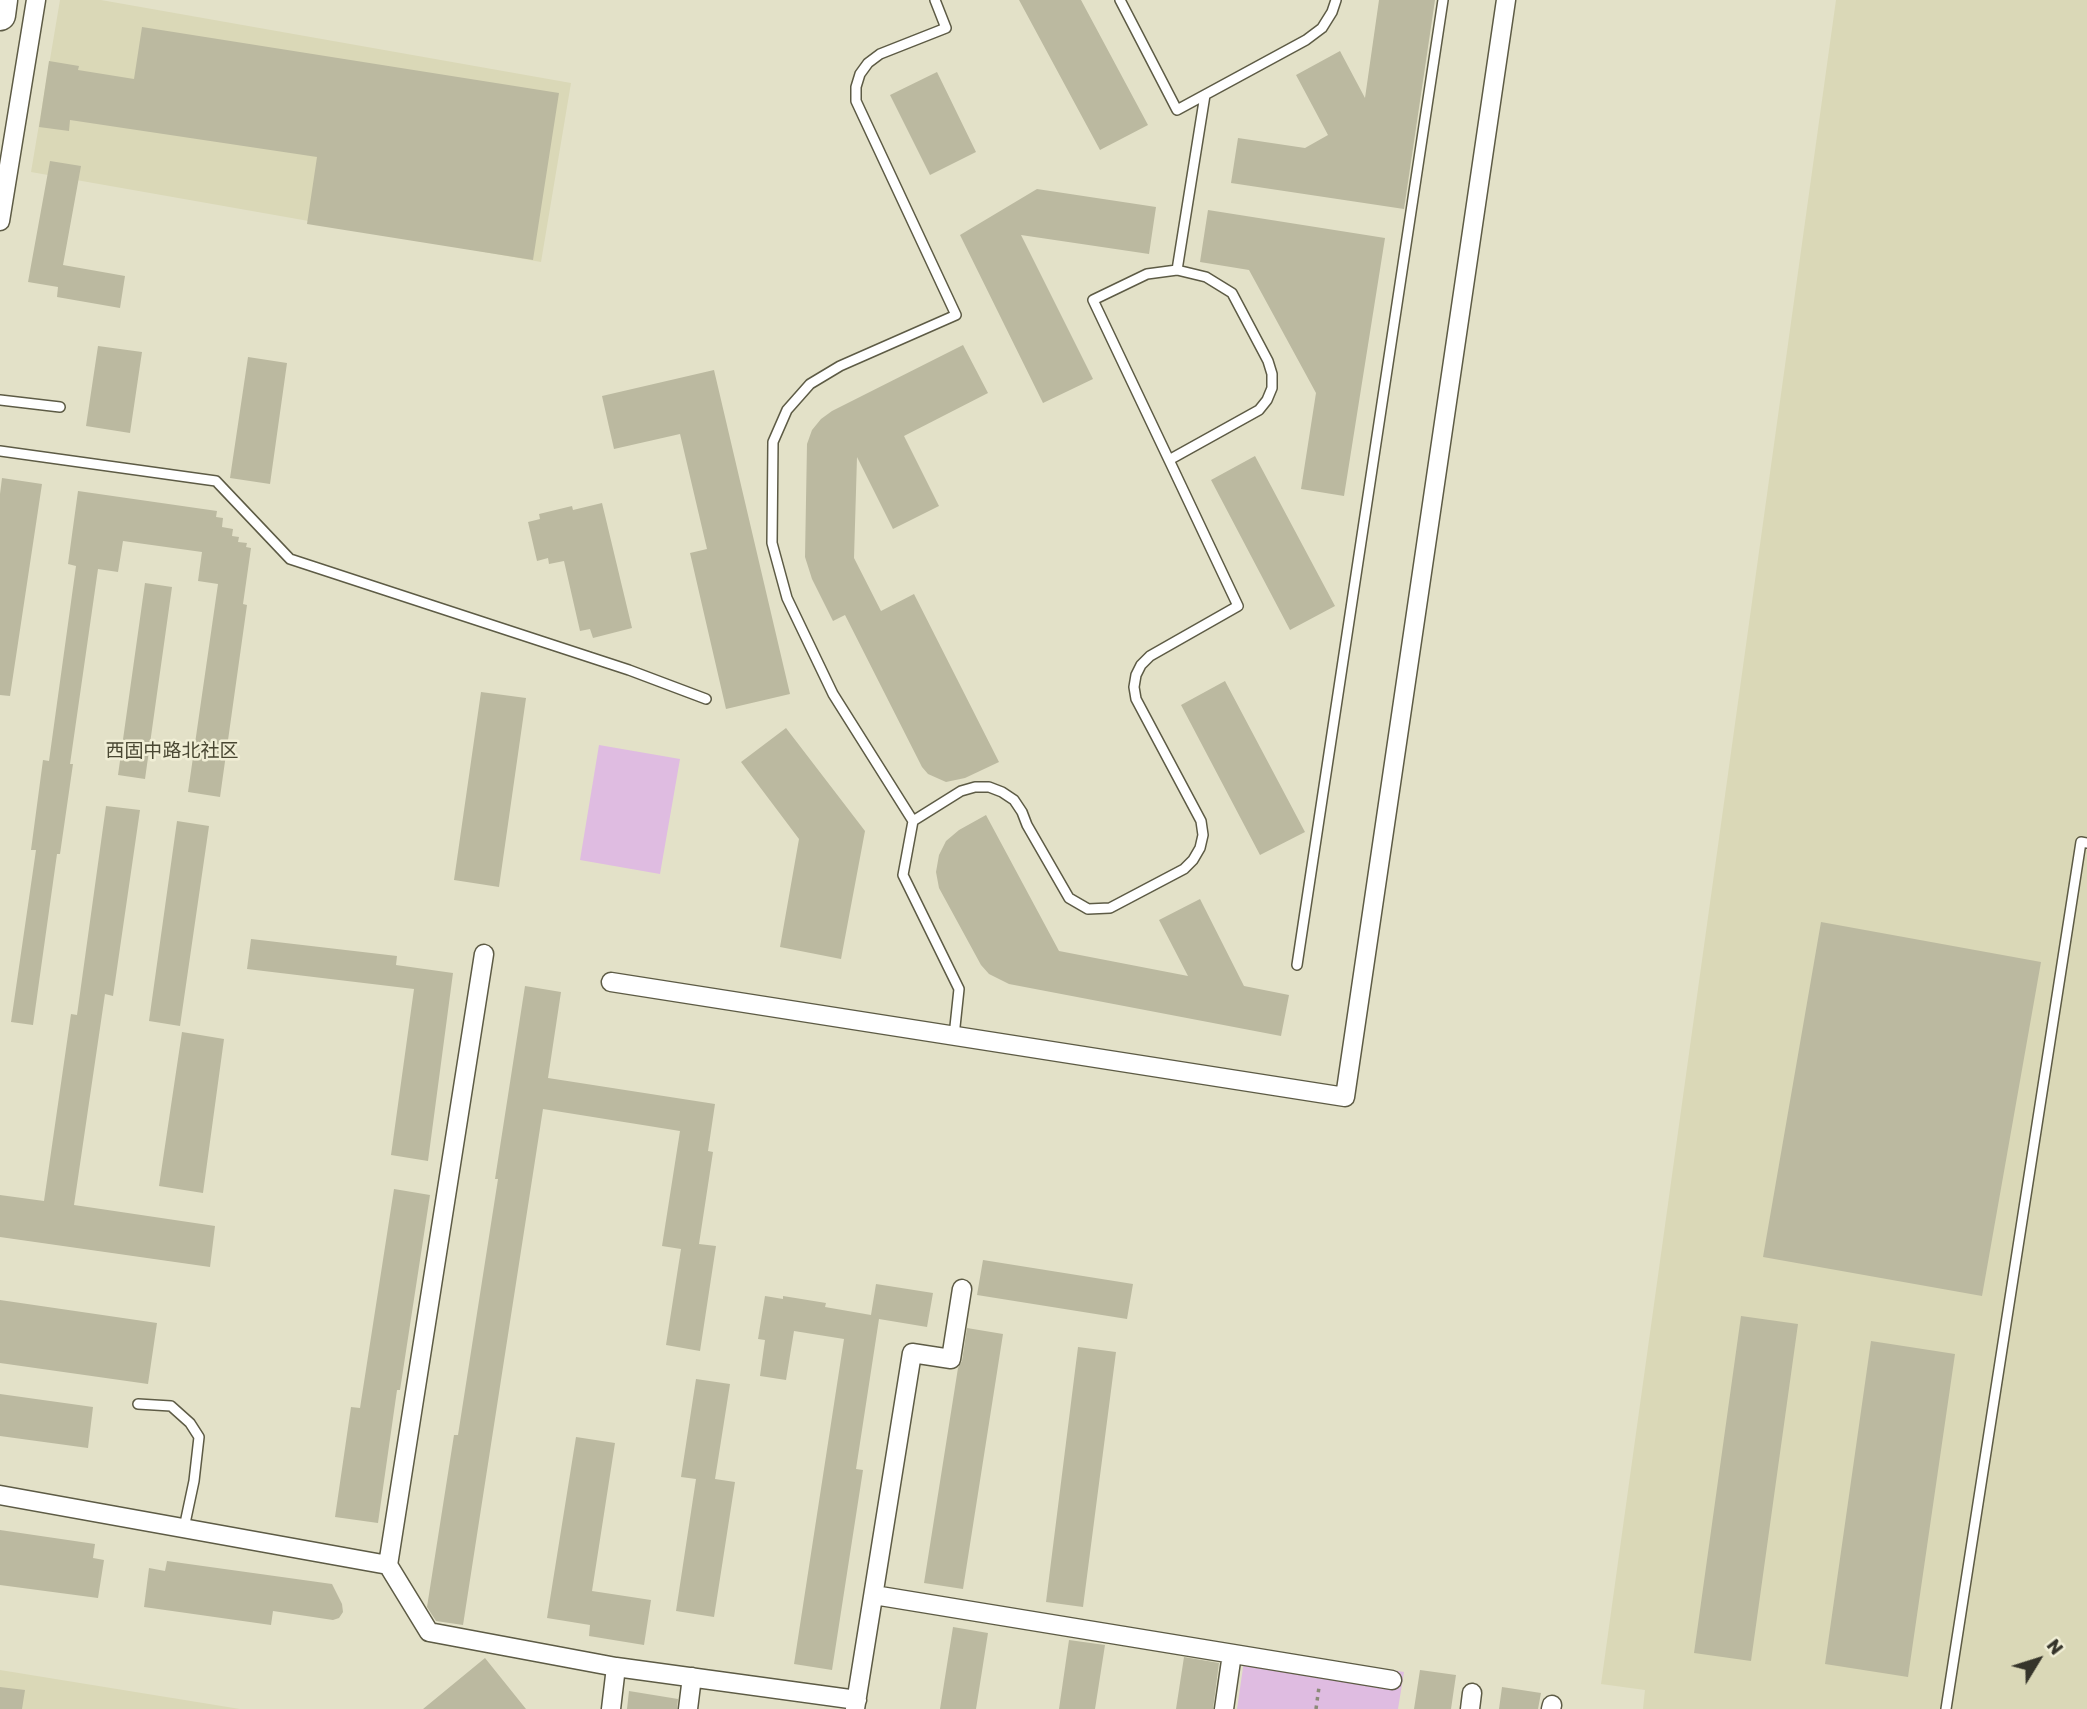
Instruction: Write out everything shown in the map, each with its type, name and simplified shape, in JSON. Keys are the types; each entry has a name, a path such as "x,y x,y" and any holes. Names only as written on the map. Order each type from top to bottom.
{"main road":[{"path":"0,15 2,0"}],"street":[{"path":"0,221 36,0"},
{"path":"611,982 1345,1097 1506,0"},
{"path":"484,954 388,1565 429,1632 616,1667 786,1691 856,1705 912,1353 951,1359 962,1289"},
{"path":"0,1495 388,1565"},
{"path":"874,1595 1392,1680"},
{"path":"1224,1709 1232,1654"},
{"path":"611,1709 616,1667"},
{"path":"688,1709 692,1677"},
{"path":"784,1709 786,1691"}],"lane":[{"path":"935,0 946,28 880,54 868,62 860,74 856,101 956,315 840,366 810,384 787,410 773,442 772,543 787,598 833,694 913,821 904,875 959,989 954,1036"},
{"path":"1120,0 1177,110 1306,40 1322,28 1336,0"},
{"path":"1297,965 1443,0"},
{"path":"1177,270 1205,94"},
{"path":"913,821 961,792 975,787 989,787 1002,792 1014,800 1022,812 1069,898 1088,909 1110,908 1184,869 1193,860 1203,835 1201,821 1136,699 1136,675 1150,656 1238,606 1168,460 1093,300 1147,274 1177,270 1206,277 1232,293 1268,361 1272,388 1259,410 1168,460"},
{"path":"0,400 60,407"},
{"path":"0,452 216,481 290,559 629,670 706,699"},
{"path":"1946,1709 2081,842 2087,843"},
{"path":"138,1404 171,1406 190,1423 199,1437 194,1481 184,1528"}],"shaded area":[{"path":"60,0 101,0 571,83 541,262 31,172"},
{"path":"1836,0 2087,0 2087,1709 1643,1709 1645,1690 1601,1684"},
{"path":"599,745 680,759 660,874 580,860"},
{"path":"1246,1647 1404,1672 1398,1709 1237,1709"},
{"path":"0,1670 240,1709 0,1709"}],"building":[{"path":"1019,0 1081,0 1148,125 1100,150"},
{"path":"1379,0 1435,0 1404,209 1231,183 1238,138 1305,148 1328,135 1296,75 1340,51 1365,98"},
{"path":"142,27 559,93 533,260 307,224 317,157 70,120 69,131 39,127 49,61 79,66 78,70 134,79"},
{"path":"937,72 976,152 930,175 890,95"},
{"path":"50,161 81,166 63,265 125,276 120,308 57,297 58,287 28,282"},
{"path":"1037,189 1156,207 1149,254 1021,235 1093,379 1043,403 960,235"},
{"path":"1208,210 1385,238 1344,496 1301,489 1316,393 1249,270 1200,262"},
{"path":"963,345 988,393 904,436 939,506 893,529 857,457 854,558 881,611 914,594 999,762 965,778 946,782 928,774 922,767 845,615 833,621 812,579 805,557 807,444 812,430 832,411"},
{"path":"98,346 142,352 130,433 86,426"},
{"path":"248,357 287,363 270,484 230,478"},
{"path":"714,370 790,694 726,709 690,553 707,549 680,434 614,449 602,396"},
{"path":"1255,456 1335,606 1290,630 1211,480"},
{"path":"2,478 42,484 10,696 0,695"},
{"path":"78,491 217,511 216,517 223,518 222,527 233,529 232,536 239,537 238,542 247,543 246,547 251,548 243,604 247,605 220,797 188,792 218,584 198,581 202,552 123,541 118,572 98,569 70,764 73,764 60,854 57,854 33,1025 11,1022 36,850 31,850 43,760 49,761 76,566 68,564"},
{"path":"602,503 632,628 593,638 590,629 580,631 564,561 549,564 548,558 537,561 528,522 540,519 539,514 572,506 573,510"},
{"path":"145,583 172,587 145,779 118,775"},
{"path":"1225,681 1305,832 1260,855 1181,705"},
{"path":"481,692 526,698 499,887 454,880"},
{"path":"786,728 865,831 841,959 780,947 799,839 741,762"},
{"path":"106,806 140,810 113,996 105,994 74,1205 215,1226 210,1267 0,1237 0,1195 44,1201 71,1014 77,1015"},
{"path":"986,815 1059,951 1188,976 1159,920 1200,899 1244,986 1289,995 1281,1036 1009,984 989,974 981,965 939,888 936,872 939,855 946,841 959,830"},
{"path":"177,821 209,826 180,1026 149,1021"},
{"path":"1821,922 2041,962 1982,1296 1763,1257"},
{"path":"251,939 397,956 396,965 453,973 428,1161 391,1155 414,989 247,969"},
{"path":"525,986 561,992 548,1078 715,1104 708,1151 713,1152 699,1244 716,1246 700,1351 666,1345 681,1249 662,1246 680,1131 543,1109 463,1625 436,1621 427,1607 454,1435 458,1435"},
{"path":"182,1032 224,1039 203,1193 159,1186"},
{"path":"394,1189 430,1195 378,1523 335,1517 351,1407 360,1408"},
{"path":"983,1260 1133,1284 1127,1319 977,1295"},
{"path":"876,1284 933,1293 927,1327 879,1319 856,1469 863,1470 832,1670 794,1664 844,1339 794,1331 786,1380 760,1376 765,1340 758,1339 765,1296 826,1303 825,1307 871,1315"},
{"path":"0,1300 157,1323 148,1384 0,1363"},
{"path":"1741,1316 1798,1324 1751,1661 1694,1653"},
{"path":"967,1328 1003,1334 963,1589 924,1583 958,1368 962,1361"},
{"path":"1871,1341 1955,1354 1908,1677 1825,1664"},
{"path":"1078,1347 1116,1352 1083,1607 1046,1602"},
{"path":"696,1379 730,1384 715,1479 735,1482 714,1617 676,1611 696,1479 681,1477"},
{"path":"0,1394 93,1407 88,1448 0,1436"},
{"path":"576,1437 615,1443 592,1591 651,1600 644,1645 589,1636 590,1625 547,1618"},
{"path":"0,1530 95,1544 93,1558 104,1560 98,1598 0,1585"},
{"path":"167,1561 332,1584 343,1612 339,1618 333,1620 273,1611 271,1625 144,1607 149,1568 165,1571"},
{"path":"953,1627 988,1633 976,1709 940,1709"},
{"path":"1069,1640 1105,1645 1095,1709 1059,1709"},
{"path":"1184,1657 1219,1663 1213,1709 1176,1709"},
{"path":"485,1658 526,1709 423,1709"},
{"path":"1420,1670 1456,1675 1451,1709 1414,1709"},
{"path":"0,1687 25,1690 22,1709 0,1709"},
{"path":"1502,1687 1541,1693 1538,1709 1499,1709"},
{"path":"629,1691 678,1699 677,1709 627,1709"}],"district":[{"name":"西固中路北社区","path":"172,752"}]}
